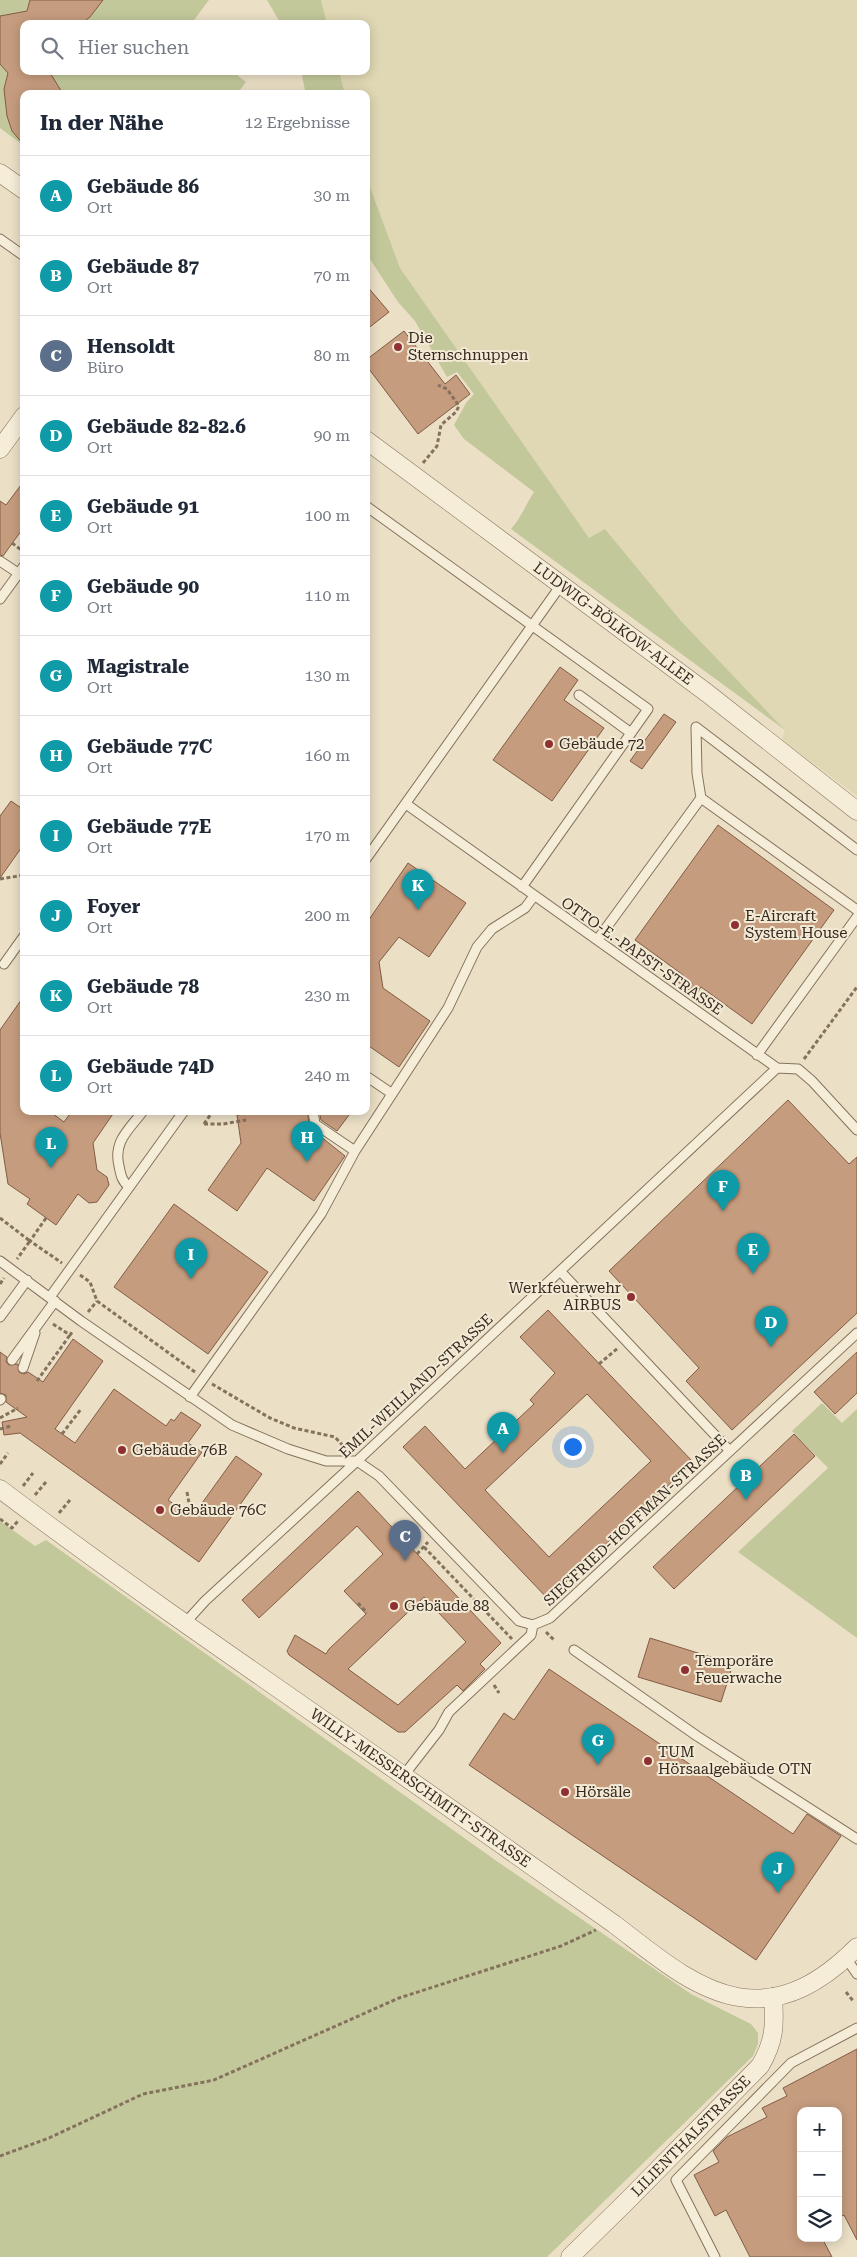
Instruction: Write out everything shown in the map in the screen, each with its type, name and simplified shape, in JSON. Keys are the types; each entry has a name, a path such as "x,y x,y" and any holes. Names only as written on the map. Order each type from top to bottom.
{"street":[{"path":"0,173 20,187"},
{"path":"0,449 20,422"},
{"name":"LUDWIG-BÖLKOW-ALLEE","path":"370,443 707,693 857,811"},
{"name":"WILLY-MESSERSCHMITT-STRASSE","path":"0,1490 681,1972 706,1987 739,1997 787,1994 810,1986 828,1974 851,1953"},
{"name":"LILIENTHALSTRASSE","path":"570,2257 668,2174 760,2066 770,2049 774,2030 772,1996"}],"lane":[{"path":"0,239 20,253"},
{"path":"370,509 648,709 522,887"},
{"path":"0,561 20,570"},
{"path":"0,599 20,571"},
{"path":"370,854 561,585"},
{"path":"579,695 631,732"},
{"path":"857,850 696,728 697,773 701,798 857,910"},
{"path":"598,939 701,798"},
{"name":"OTTO-E.-PAPST-STRASSE","path":"406,804 534,896 598,939 776,1068"},
{"path":"190,1397 321,1214 355,1151 448,1008 483,938 492,929 525,908 534,896"},
{"path":"757,1055 857,917"},
{"path":"4,964 20,942"},
{"path":"776,1068 798,1069 812,1081 857,1130"},
{"name":"EMIL-WEILLAND-STRASSE","path":"186,1622 205,1601 776,1068"},
{"path":"370,1079 391,1093"},
{"path":"129,1187 122,1181 117,1159 118,1145 140,1115"},
{"path":"23,1368 39,1324 70,1268 181,1115"},
{"path":"314,1115 316,1124 355,1151"},
{"path":"0,1261 232,1425 288,1449 326,1461 357,1461 379,1476 519,1621 533,1625"},
{"path":"560,1271 730,1451"},
{"path":"0,1317 27,1280"},
{"path":"12,1360 39,1324"},
{"name":"SIEGFRIED-HOFFMAN-STRASSE","path":"404,1775 439,1730 449,1712 531,1635 533,1625 550,1618 857,1333"},
{"path":"574,1650 697,1736 857,1839"},
{"path":"851,1953 857,1974"},
{"path":"715,2257 668,2174 791,2063 857,2028"}],"path":[{"path":"423,463 437,446 441,425 456,412 459,406 447,390 438,385"},
{"path":"12,543 20,549"},
{"path":"0,878 20,876"},
{"path":"798,1069 857,988"},
{"path":"210,1115 204,1124 224,1124 246,1120"},
{"path":"0,1218 90,1282 97,1301 223,1392 270,1418 294,1428 336,1437 357,1461"},
{"path":"30,1241 46,1218"},
{"path":"37,1381 70,1335"},
{"path":"599,1364 626,1341"},
{"path":"0,1418 18,1408"},
{"path":"62,1434 82,1409"},
{"path":"0,1429 11,1426"},
{"path":"0,1464 8,1454"},
{"path":"20,1490 33,1473"},
{"path":"32,1500 46,1482"},
{"path":"187,1492 192,1514"},
{"path":"56,1518 70,1500"},
{"path":"0,1519 12,1528 18,1520"},
{"path":"424,1547 519,1646"},
{"path":"358,1603 367,1613"},
{"path":"0,2156 49,2138 143,2094 214,2080 399,1998 561,1946 611,1922"},
{"path":"846,1992 854,2002"}],"shaded area":[{"path":"321,0 857,0 857,796 782,740 785,730 681,621 605,529 589,539 400,268 370,187 370,90 344,90 340,75 370,75 370,20 326,20"}],"green space":[{"path":"0,0 209,0 194,20 20,20 20,75 237,75 246,82 240,90 20,90 20,143 0,128"},
{"path":"267,0 321,0 326,20 279,20"},
{"path":"302,75 340,75 344,90 305,90"},
{"path":"370,187 400,268 589,538 605,529 681,621 785,730 511,529 534,492 464,439 454,425 466,403 474,394 457,372 447,377 415,321 398,302 370,259"},
{"path":"822,1403 842,1423 857,1409 857,1638 738,1552 828,1468 792,1431"},
{"path":"0,1521 35,1546 46,1540 498,1862 691,1994 751,2024 758,2033 758,2044 753,2056 547,2257 0,2257"}],"building":[{"path":"30,0 103,0 86,20 20,20 20,75 51,75 61,90 20,90 20,140 12,131 7,116 4,89 8,73 0,64 0,16 27,11"},
{"path":"370,290 389,312 370,327"},
{"path":"404,331 445,384 456,375 470,394 418,434 370,370 370,357"},
{"path":"20,486 20,533 3,556 0,555 0,501 6,505"},
{"name":"Gebäude 72","path":"560,667 578,680 564,700 604,728 552,801 493,760"},
{"path":"664,714 676,722 642,769 630,761"},
{"path":"11,801 20,807 20,850 0,878 0,816"},
{"name":"E-Aircraft System House","path":"718,825 834,910 752,1024 701,987 696,995 678,982 683,975 635,940"},
{"path":"408,863 466,903 429,957 399,937 379,962 383,988 430,1021 399,1067 370,1047 370,918"},
{"path":"20,1002 20,1115 54,1115 64,1122 69,1115 112,1115 93,1143 97,1170 107,1177 109,1185 97,1202 89,1203 78,1194 56,1225 27,1204 30,1199 8,1184 0,1133 0,1030"},
{"path":"788,1100 849,1164 857,1157 857,1313 732,1430 686,1381 699,1368 609,1271"},
{"path":"237,1115 308,1115 310,1128 345,1156 314,1201 267,1168 237,1211 208,1190 241,1143"},
{"path":"320,1115 349,1115 337,1131 321,1120"},
{"path":"174,1204 268,1272 208,1354 114,1287"},
{"path":"548,1310 693,1462 548,1599 403,1447 425,1426 465,1469 534,1404 530,1400 555,1373 520,1337","holes":["587,1394 651,1461 549,1557 485,1490"]},
{"path":"73,1339 103,1361 55,1429 75,1443 114,1389 166,1426 171,1419 174,1421 181,1412 201,1425 188,1443 202,1452 168,1500 192,1517 236,1456 262,1474 199,1562 20,1433 4,1435 2,1422 27,1417 6,1402 6,1395 0,1393 0,1352 7,1357 6,1362 9,1365 18,1364 19,1372 24,1374 28,1372 43,1382"},
{"path":"857,1352 857,1393 835,1414 814,1392"},
{"path":"794,1434 815,1456 674,1589 653,1567"},
{"name":"Gebäude 88","path":"358,1491 501,1643 480,1664 485,1669 463,1691 457,1685 405,1732 398,1732 289,1655 287,1651 295,1635 326,1654 366,1614 344,1591 383,1554 357,1526 259,1618 242,1600","holes":["424,1597 466,1642 398,1705 348,1669"]},
{"path":"650,1638 733,1664 721,1702 638,1677"},
{"path":"549,1669 793,1834 807,1814 841,1836 756,1960 469,1765 504,1713 514,1720"},
{"path":"857,2049 857,2240 844,2215 842,2216 842,2107 797,2107 797,2242 824,2242 832,2257 750,2257 726,2210 715,2216 694,2175 719,2162 713,2151 727,2137 767,2117 762,2108 787,2096 783,2088"}],"place":[{"name":"Die Sternschnuppen","path":"398,347"},
{"name":"Gebäude 72","path":"549,744"},
{"name":"Gebäude 78","path":"418,910"},
{"name":"E-Aircraft System House","path":"735,925"},
{"name":"Gebäude 77C","path":"307,1162"},
{"name":"Gebäude 74D","path":"51,1168"},
{"name":"Gebäude 90","path":"723,1211"},
{"name":"Gebäude 91","path":"753,1274"},
{"name":"Gebäude 77E","path":"191,1279"},
{"name":"Werkfeuerwehr AIRBUS","path":"631,1297"},
{"name":"Gebäude 82-82.6","path":"771,1347"},
{"name":"Gebäude 76B","path":"122,1450"},
{"name":"Gebäude 86","path":"503,1453"},
{"name":"Gebäude 87","path":"746,1500"},
{"name":"Gebäude 76C","path":"160,1510"},
{"name":"Hensoldt","path":"405,1561"},
{"name":"Gebäude 88","path":"394,1606"},
{"name":"Temporäre Feuerwache","path":"685,1670"},
{"name":"TUM Hörsaalgebäude OTN","path":"648,1761"},
{"name":"Magistrale","path":"598,1765"},
{"name":"Hörsäle","path":"565,1792"},
{"name":"Foyer","path":"778,1893"}]}
